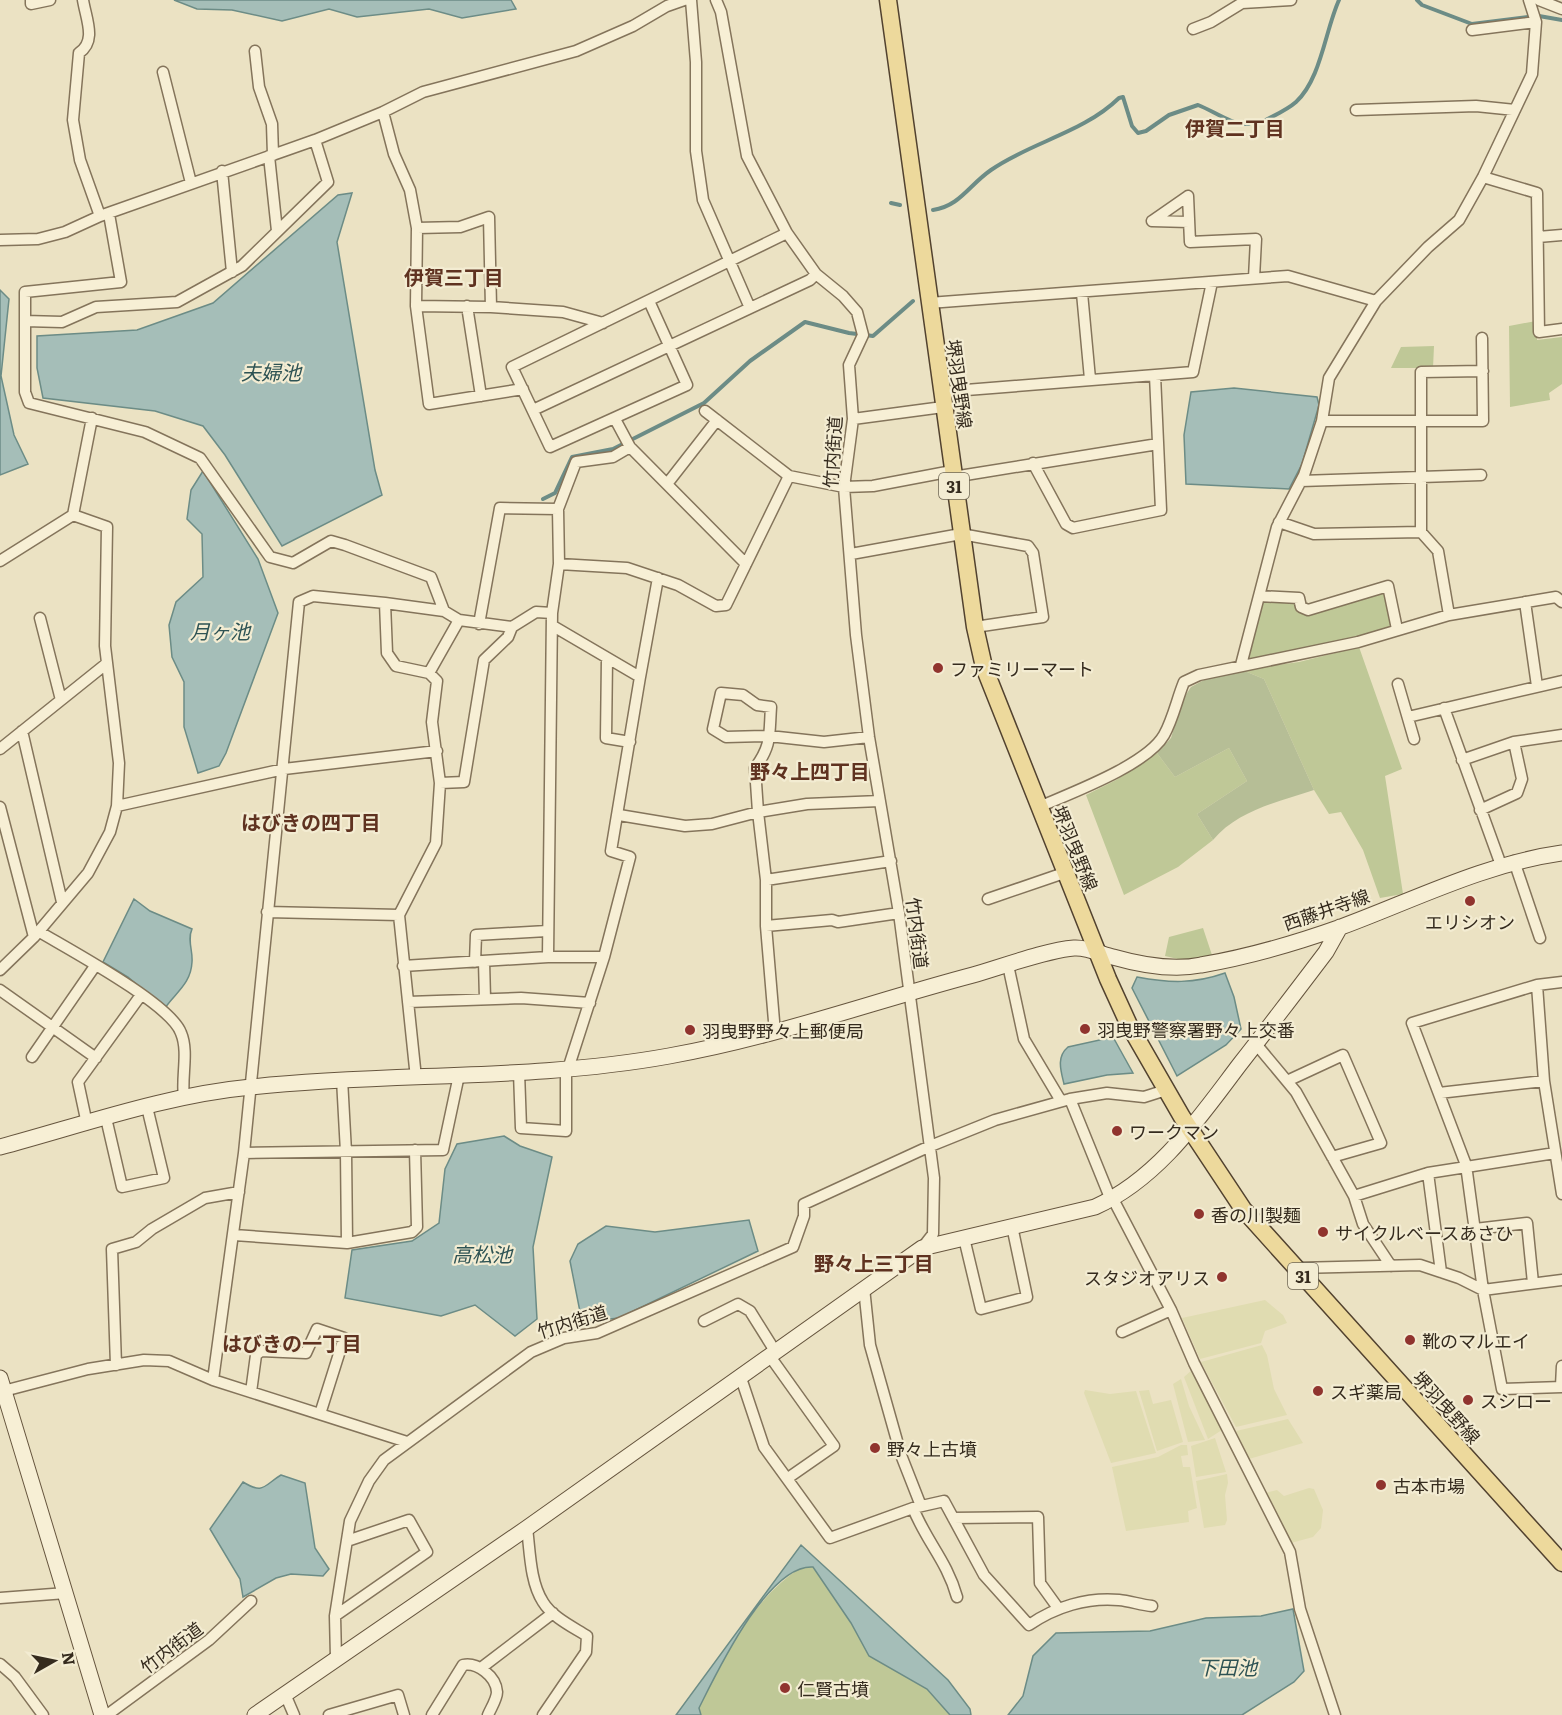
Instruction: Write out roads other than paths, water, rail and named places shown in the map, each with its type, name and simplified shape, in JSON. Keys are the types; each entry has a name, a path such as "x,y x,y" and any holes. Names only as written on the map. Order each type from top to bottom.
{"main road":[{"name":"堺羽曳野線","path":"888,0 975,627 984,667 1097,952 1129,1024 1166,1090 1189,1130 1243,1209 1562,1563"}],"street":[{"path":"31,0 32,4 50,0"},
{"path":"83,0 90,40 87,47 79,53 73,120 80,160 105,215 121,282 24,292 25,392 29,403 145,432 200,458 270,557 293,563 331,541 345,545 431,577 444,611"},
{"path":"0,240 38,239 65,232 222,171 315,140 383,112 423,92 576,51 633,26 667,6 684,0"},
{"path":"691,0 696,62 696,151 703,200 750,308"},
{"name":"竹内街道","path":"336,1658 335,1616 351,1521 369,1481 384,1460 531,1352 564,1338 597,1334 793,1247 804,1216 804,1204 928,1147 899,914 869,737 856,635 844,487 853,419 849,365 862,335 857,312 843,296 816,274 787,233 747,156 721,12 716,0"},
{"path":"1192,29 1210,22 1242,3 1291,0"},
{"path":"1241,665 1279,522 1301,481 1322,421 1329,378 1377,301 1428,247 1459,220 1483,177 1532,74 1536,22 1529,0"},
{"path":"1539,0 1562,9"},
{"path":"1472,30 1536,22"},
{"path":"255,51 259,87 272,124 271,155 277,231"},
{"path":"163,72 191,183"},
{"path":"1356,110 1476,106 1515,110"},
{"path":"383,112 394,154 410,190 417,228 416,306 429,404 523,389"},
{"path":"24,321 62,322 96,307 177,302 242,266 328,182 315,140"},
{"path":"222,171 232,272"},
{"path":"1483,177 1537,193 1539,332 1562,329"},
{"path":"417,228 460,227 489,217 491,307"},
{"path":"1189,222 1190,242 1256,239 1254,278"},
{"path":"649,301 687,385 550,447 512,367 787,233"},
{"path":"1538,237 1562,235"},
{"path":"533,410 810,280 816,274"},
{"path":"929,303 1288,276 1377,301"},
{"path":"853,419 942,399 1090,379 1193,372 1212,282"},
{"path":"1082,292 1090,379"},
{"path":"416,306 467,306 563,312 603,323"},
{"path":"467,306 481,396"},
{"path":"1322,421 1483,421 1482,338"},
{"path":"1449,615 1438,551 1421,532 1421,372 1483,371"},
{"path":"1034,463 1066,524 1073,528 1161,510 1155,375"},
{"path":"705,411 789,476 844,487 873,486 1158,444"},
{"path":"0,561 73,515 92,418"},
{"path":"615,419 630,447 746,564"},
{"path":"667,484 717,420"},
{"path":"549,957 547,931 552,807 552,613 559,564 558,509 576,462 613,457 630,447"},
{"path":"1301,481 1481,475"},
{"path":"559,564 627,568 678,585 716,606 726,605 789,476"},
{"path":"479,624 500,508 558,509"},
{"path":"0,970 36,934 88,873 110,832 117,806 119,763 106,664 107,526 73,515"},
{"path":"1279,522 1314,534 1421,532"},
{"path":"851,554 961,534 1028,546 1034,553 1043,617 975,627"},
{"path":"519,1072 521,1128 566,1131 567,1069 604,957 630,857 611,851 658,578"},
{"path":"1259,596 1299,598 1301,607 1308,610 1388,586 1397,629"},
{"path":"213,1380 244,1153 299,602 313,596 385,603 444,611 459,620 479,624 512,627"},
{"path":"1039,807 1111,775 1154,746 1164,735 1184,682 1199,675 1324,650 1449,615 1556,597 1562,602"},
{"path":"1525,602 1537,686"},
{"path":"385,603 387,652 396,666 429,673 437,681 432,722 440,783 436,843 399,915 416,1078"},
{"path":"440,783 464,782 484,660 508,637 512,627 536,612 552,613"},
{"path":"40,618 61,700"},
{"path":"429,673 459,620"},
{"path":"553,626 640,677"},
{"path":"607,658 606,738 630,742"},
{"path":"0,749 106,664"},
{"path":"1408,717 1562,681"},
{"path":"1398,684 1414,739"},
{"path":"775,1033 766,926 766,880 754,768 768,750 769,736 771,707 757,705 743,695 721,693 713,729 726,737 769,736 824,742 869,737"},
{"path":"1444,708 1480,810 1508,863 1540,938"},
{"path":"22,731 62,902"},
{"path":"1462,760 1514,742 1562,735"},
{"path":"1480,810 1517,793 1522,779 1514,742"},
{"path":"117,806 284,769 437,751"},
{"path":"619,815 685,826 712,824 758,812 807,804 880,801"},
{"path":"0,807 36,934 95,966 141,995 157,1006 181,1031 184,1043 184,1098"},
{"name":"西藤井寺線","path":"0,1147 184,1098 249,1087 342,1079 416,1078 628,1064 775,1033 908,992 1072,948 1151,966 1186,967 1273,948 1340,927 1508,863 1562,853"},
{"path":"766,880 891,861"},
{"path":"988,899 1064,873"},
{"path":"267,912 399,915"},
{"path":"766,926 832,920 838,922 899,914"},
{"path":"922,1248 1095,1207 1112,1199 1141,1179 1178,1144 1326,952 1340,927"},
{"path":"485,999 476,935 547,931"},
{"path":"404,966 549,957 604,957"},
{"path":"1008,965 1024,1039 1065,1100 1112,1199 1171,1310 1194,1363 1290,1552 1300,1609 1335,1715"},
{"path":"32,1058 95,966"},
{"path":"1562,982 1538,986 1412,1023 1466,1166 1483,1290 1502,1389 1561,1387 1562,1366"},
{"path":"1538,986 1544,1081 1562,1194"},
{"path":"0,990 96,1058"},
{"path":"87,1124 78,1082 141,995"},
{"path":"408,1002 520,998 590,1003"},
{"path":"1256,1044 1296,1092 1354,1196 1363,1224 1391,1266"},
{"path":"1287,1082 1342,1055 1381,1143 1332,1156"},
{"path":"244,1153 443,1149 459,1075"},
{"path":"342,1079 347,1242"},
{"path":"1439,1093 1544,1081"},
{"path":"255,1715 527,1528 922,1248 933,1234 935,1208 934,1178 928,1147 994,1120 1065,1100 1107,1093 1144,1097 1166,1090"},
{"path":"106,1118 122,1186 164,1178 147,1107"},
{"path":"234,1235 347,1242 412,1232 417,1227 415,1150"},
{"path":"1354,1196 1428,1173 1555,1153"},
{"path":"1428,1173 1441,1272"},
{"path":"116,1365 112,1249 136,1242 152,1229 205,1198 239,1192"},
{"path":"1474,1229 1527,1223 1533,1283"},
{"path":"964,1238 981,1309 1027,1298 1012,1226"},
{"path":"1297,1268 1420,1265 1483,1290 1562,1280 1562,1286"},
{"path":"864,1288 870,1345 917,1507 919,1523 945,1562 957,1597"},
{"path":"704,1321 738,1304 750,1311 772,1353 834,1446 788,1478"},
{"path":"1122,1332 1171,1310"},
{"path":"251,1392 256,1355 261,1352 306,1353 317,1329 344,1338 320,1414"},
{"path":"102,1715 1,1387 144,1360 169,1361 213,1380 407,1442"},
{"path":"740,1375 764,1447 830,1538 917,1507 944,1501 984,1575 1029,1625 1058,1608 1071,1604 1119,1600 1152,1606"},
{"path":"953,1518 1038,1516 1040,1583 1058,1608"},
{"path":"335,1616 427,1552 409,1520 347,1540"},
{"path":"527,1528 536,1588 543,1603 553,1613 587,1636 586,1652 543,1715"},
{"path":"0,1598 66,1593"},
{"name":"竹内街道","path":"107,1715 208,1640 251,1601"},
{"path":"482,1668 553,1613"},
{"path":"432,1715 463,1665 471,1663 482,1668 495,1686 497,1695 488,1715"},
{"path":"0,1664 15,1677 43,1715"},
{"path":"285,1694 294,1715"},
{"path":"329,1715 355,1711 398,1695 404,1715"}],"water":[{"path":"174,0 511,0 516,9 462,18 429,9 357,17 329,9 282,21 232,10 197,9"},
{"name":"夫婦池","path":"352,193 337,242 375,470 382,495 282,546 225,455 203,426 155,411 43,398 37,368 37,336 137,330 213,303 338,195"},
{"path":"0,290 9,299 1,376 14,435 28,464 0,475"},
{"path":"1234,388 1317,397 1319,405 1302,464 1289,489 1186,484 1184,435 1191,392"},
{"name":"月ヶ池","path":"203,471 258,559 278,613 226,753 219,766 198,773 184,727 184,682 172,657 169,625 176,602 203,577 202,534 187,519 191,490"},
{"path":"134,899 150,911 192,929 190,937 192,962 189,976 165,1008 128,977 103,962"},
{"path":"1225,973 1234,997 1241,1029 1226,1045 1177,1076 1132,988 1137,977 1181,981 1203,979"},
{"path":"1113,1037 1133,1073 1107,1075 1064,1084 1061,1060 1068,1047"},
{"name":"高松池","path":"504,1136 520,1146 552,1157 533,1247 537,1319 515,1336 475,1305 441,1316 345,1298 352,1250 412,1241 439,1223 445,1169 457,1144"},
{"path":"749,1220 758,1251 619,1318 582,1322 570,1261 578,1244 606,1226 655,1232"},
{"path":"281,1475 305,1483 315,1548 329,1569 323,1576 291,1574 276,1578 243,1597 240,1579 210,1529 243,1482 260,1488"},
{"path":"801,1545 948,1680 970,1709 971,1715 950,1715 927,1689 869,1656 851,1623 813,1567 796,1571 779,1583 762,1601 718,1670 699,1708 701,1715 676,1715"},
{"name":"下田池","path":"1293,1609 1304,1671 1294,1682 1242,1715 1008,1715 1023,1696 1033,1656 1056,1633 1150,1631 1206,1618 1261,1616"}],"waterway":[{"path":"1264,121 1296,102 1311,81 1339,0"},
{"path":"1417,0 1422,5 1472,24 1528,17"},
{"path":"1539,16 1562,20"},
{"path":"933,210 957,200 983,176 1007,160 1073,129 1105,110 1119,98 1123,97 1132,126 1138,133 1146,131 1169,115 1198,105 1229,120 1249,124"},
{"path":"891,203 900,205"},
{"path":"543,499 555,493 572,457 613,449 704,403 750,361 805,322 849,333 873,336 913,301"}],"place":[{"name":"ファミリーマート","path":"938,668"},
{"name":"エリシオン","path":"1470,901"},
{"name":"羽曳野警察署野々上交番","path":"1085,1029"},
{"name":"羽曳野野々上郵便局","path":"690,1030"},
{"name":"ワークマン","path":"1117,1131"},
{"name":"香の川製麺","path":"1199,1214"},
{"name":"サイクルベースあさひ","path":"1323,1232"},
{"name":"スタジオアリス","path":"1222,1277"},
{"name":"靴のマルエイ","path":"1410,1340"},
{"name":"スギ薬局","path":"1318,1391"},
{"name":"スシロー","path":"1468,1400"},
{"name":"野々上古墳","path":"875,1448"},
{"name":"古本市場","path":"1381,1485"},
{"name":"仁賢古墳","path":"785,1688"}],"district":[{"name":"伊賀二丁目","path":"1235,127"},
{"name":"伊賀三丁目","path":"454,276"},
{"name":"野々上四丁目","path":"810,770"},
{"name":"はびきの四丁目","path":"311,821"},
{"name":"野々上三丁目","path":"874,1262"},
{"name":"はびきの一丁目","path":"292,1342"}]}
